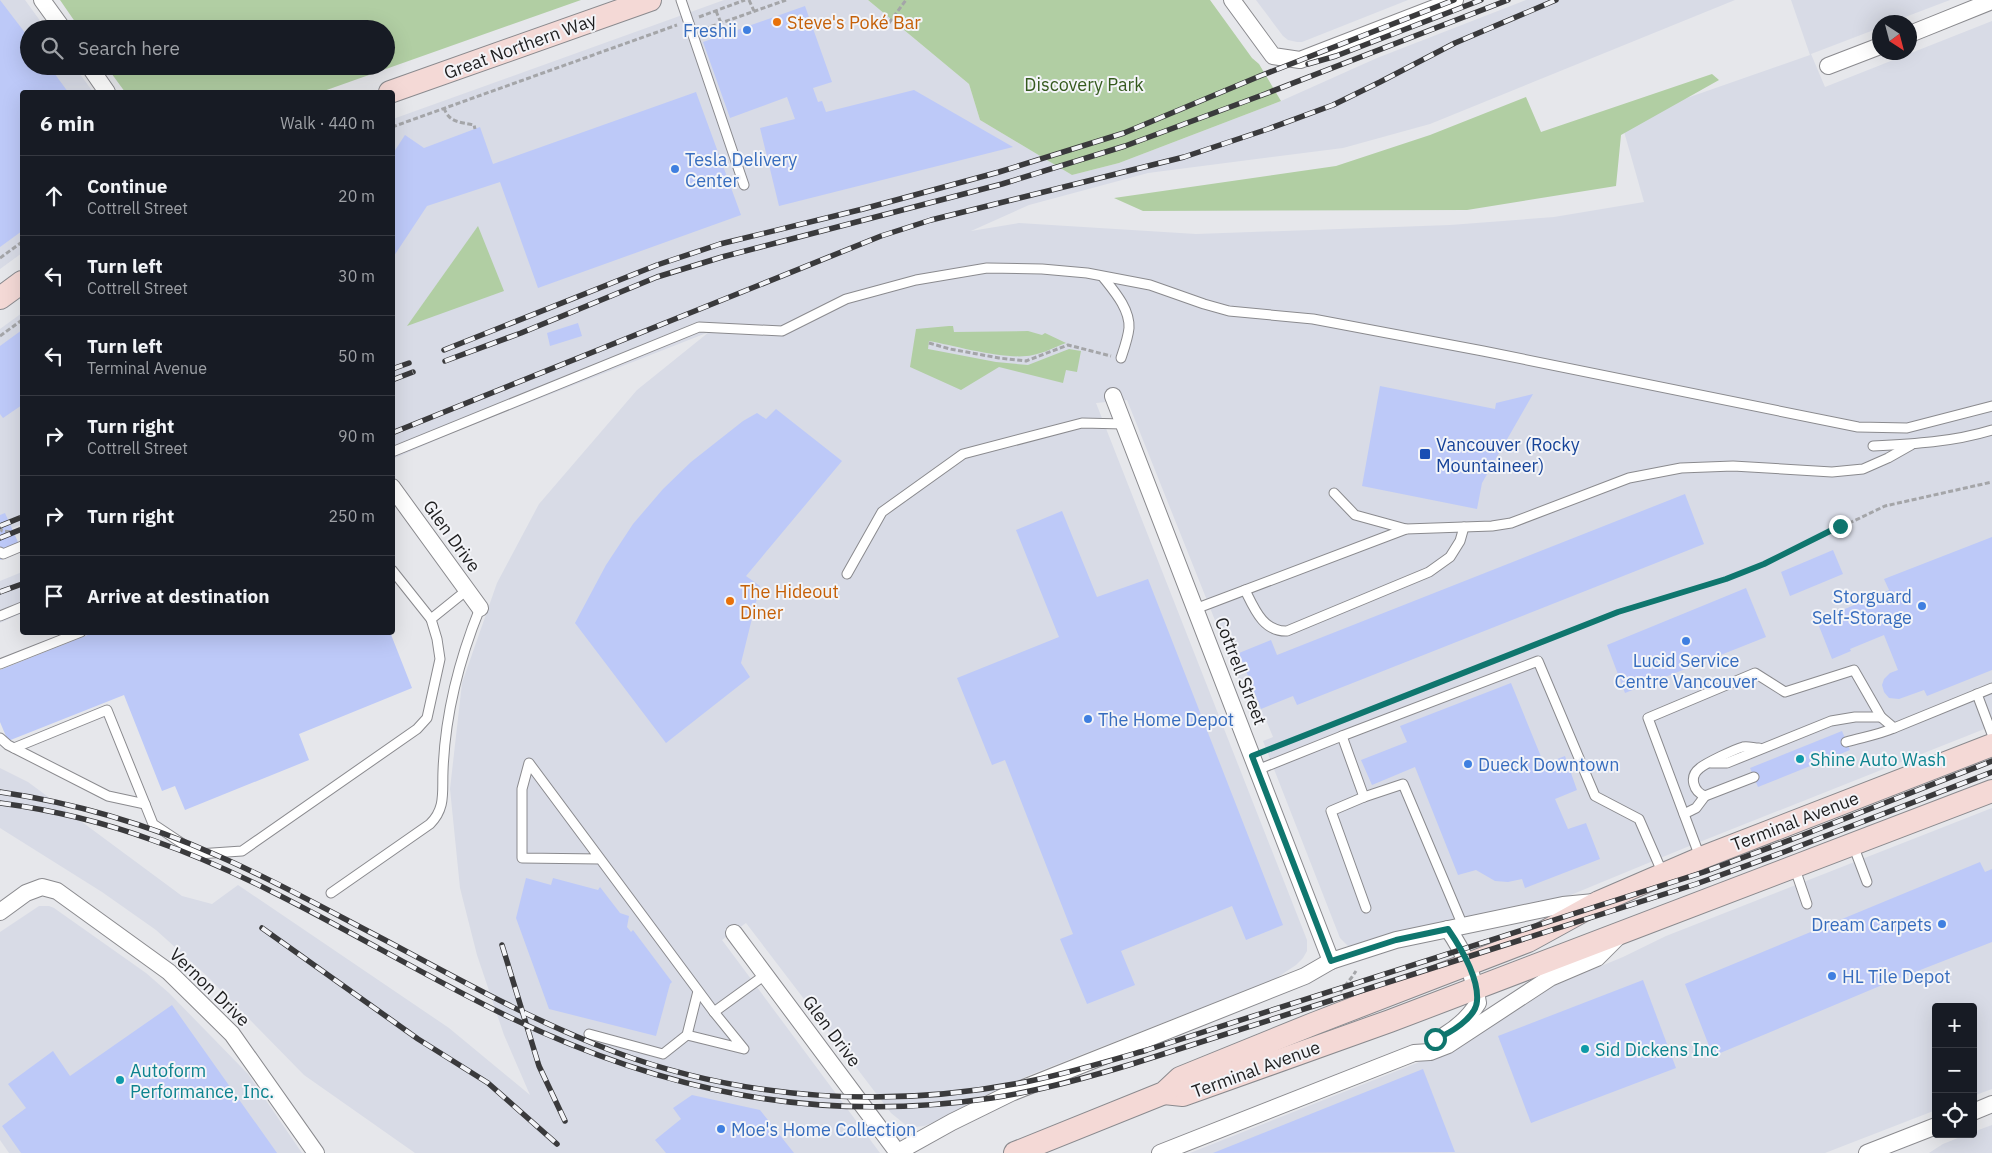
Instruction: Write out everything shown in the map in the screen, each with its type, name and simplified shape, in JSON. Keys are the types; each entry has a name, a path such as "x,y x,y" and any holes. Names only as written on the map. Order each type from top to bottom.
{"main road":[{"name":"Great Northern Way","path":"395,90 650,0"},
{"path":"0,298 20,283"},
{"name":"Terminal Avenue","path":"1164,1093 1180,1078 1313,1024 1528,941 1599,902 1700,858 1992,745"},
{"name":"Terminal Avenue","path":"1164,1093 1182,1095 1390,1021 1992,791"},
{"path":"1015,1153 1164,1093"}],"street":[{"path":"42,0 56,20"},
{"path":"1232,0 1274,56 1300,60 1455,0"},
{"path":"1917,31 1992,1"},
{"path":"1828,66 1872,49"},
{"path":"95,75 106,90"},
{"name":"Cottrell Street","path":"1113,396 1331,961"},
{"name":"Glen Drive","path":"395,497 480,608"},
{"name":"Vernon Drive","path":"0,912 26,893 42,887 57,891 169,972 232,1034 316,1153"},
{"name":"Terminal Avenue","path":"898,1153 952,1122 1011,1093 1305,976 1331,961 1396,940 1563,905 1599,902"},
{"path":"1414,1053 1419,1046 1444,1036 1457,1028 1468,1019 1478,1003 1468,964 1460,947 1456,927"},
{"name":"Terminal Avenue","path":"1160,1153 1414,1053 1430,1052 1448,1045 1550,978 1597,958 1624,931"},
{"name":"Glen Drive","path":"734,933 898,1153"},
{"path":"1977,1110 1992,1104"},
{"path":"1867,1153 1932,1128"}],"lane":[{"path":"681,0 744,185"},
{"path":"395,451 699,328 782,331 846,299 916,280 987,268 1042,268 1103,276 1150,286 1229,311 1314,319 1858,428 1907,428 1992,406"},
{"path":"1103,276 1119,298 1128,317 1129,328 1121,358"},
{"path":"847,574 882,512 963,454 1082,423 1124,424"},
{"path":"1873,446 1952,440 1992,430"},
{"path":"1334,493 1355,515 1406,529 1492,526 1511,523 1629,478 1673,470 1732,466 1832,472 1863,468 1888,458 1911,444"},
{"path":"1245,590 1262,621 1279,631 1287,631 1429,572 1450,557 1460,541 1464,527"},
{"path":"1195,609 1406,529"},
{"path":"0,552 3,554 20,547"},
{"path":"14,748 107,710 153,824 198,854 242,851 417,729 427,718 440,659 437,638 431,619 395,574"},
{"path":"431,619 467,590"},
{"path":"0,616 20,608"},
{"path":"331,893 430,824 438,816 442,803 444,754 450,710 468,639 480,608"},
{"path":"0,664 73,635"},
{"path":"1254,763 1342,736 1538,660 1595,796 1639,819 1663,874"},
{"path":"1700,858 1648,718 1755,674 1784,692 1854,670 1881,718 1894,728"},
{"path":"1846,742 1860,737 1877,736 1992,688"},
{"path":"1977,694 1992,734"},
{"path":"1705,796 1699,794 1694,787 1693,777 1698,769 1744,747 1760,748 1831,721 1855,717 1881,718"},
{"path":"1342,736 1364,797"},
{"path":"0,738 14,748 108,796 145,804"},
{"path":"600,859 522,858 522,789 529,763 698,991 744,1049 687,1035"},
{"path":"1684,814 1696,808 1705,796 1754,778"},
{"path":"1366,908 1331,811 1402,784 1456,927"},
{"path":"1853,844 1867,882"},
{"path":"1794,866 1807,904"},
{"path":"714,1012 765,975"},
{"path":"589,1034 663,1054 687,1035 698,991"}],"path":[{"path":"703,15 747,0 754,11"},
{"path":"692,34 784,0"},
{"path":"889,23 906,0"},
{"path":"716,11 721,23"},
{"path":"395,126 674,26"},
{"path":"444,108 452,120 474,125 476,128"},
{"path":"0,258 20,243"},
{"path":"0,336 20,321"},
{"path":"929,343 989,356 1026,360 1068,345 1121,358"},
{"path":"1345,720 1618,612 1726,579 1764,564 1885,506 1992,482"},
{"path":"0,527 2,531 20,533"},
{"path":"1254,763 1317,730"},
{"path":"1335,997 1352,978 1356,969 1355,963"}],"shaded area":[{"path":"0,0 25,0 39,20 20,20 20,75 81,75 92,90 20,90 20,254 0,269"},
{"path":"724,0 868,0 969,84 980,120 1072,175 1119,163 1281,101 1377,58 1526,0 1735,0 1430,124 1343,148 1148,173 1029,205 971,231 1019,223 1196,234 1450,225 1554,217 1644,202 1621,121 1810,55 1791,0 1950,0 1910,15 1872,15 1872,31 1811,54 1825,87 1893,60 1917,60 1917,51 1992,21 1992,726 1561,899 1349,947 1340,938 1263,741 1273,737 1266,720 1256,723 1127,400 1096,403 1307,940 1307,951 1296,965 1275,979 1027,1076 932,1123 915,1127 907,1126 891,1113 746,923 722,940 880,1153 415,1153 304,1075 207,976 156,930 102,892 0,828 0,768 28,782 182,896 212,904 238,885 449,1028 530,1095 504,1035 477,955 460,888 450,789 462,683 497,583 539,504 637,390 709,332 457,431 395,458 395,118"},
{"path":"1256,0 1408,0 1302,42 1297,42 1288,40 1283,36"},
{"path":"20,314 20,525 0,533 0,329"},
{"path":"20,573 20,614 0,623 0,581"},
{"path":"1992,808 1992,1089 1977,1095 1977,1003 1932,1003 1932,1112 1825,1153 1190,1153 1442,1053 1553,986 1623,957 1666,936"},
{"path":"39,906 54,908 146,973 169,993 248,1074 302,1153 9,1153 0,1140 0,932"},
{"path":"1992,1125 1992,1153 1929,1153 1943,1144 1958,1138 1977,1138 1977,1131"}],"green space":[{"path":"60,0 581,0 395,66 395,20 74,20"},
{"name":"Discovery Park","path":"868,0 1210,0 1252,58 1259,64 1281,101 1119,163 1072,175 980,120 969,84"},
{"path":"1712,74 1719,80 1621,135 1616,186 1467,210 1143,211 1114,198 1336,166 1430,135 1526,97 1541,132"},
{"path":"113,75 369,75 327,90 124,90"},
{"path":"478,226 504,291 407,326"},
{"path":"953,326 954,332 1028,331 1042,335 1045,333 1066,343 1041,353 1022,356 996,355 929,341 928,349 996,362 1028,365 1069,349 1081,351 1077,372 1066,370 1063,383 999,367 961,390 910,367 916,329"}],"building":[{"path":"0,0 20,26 20,75 56,75 67,90 20,90 20,232 0,247"},
{"path":"805,6 832,82 813,88 818,102 822,101 826,112 914,90 1013,147 779,206 760,128 795,119 787,97 730,118 703,42"},
{"path":"696,92 741,215 538,288 500,182 427,206 395,254 395,150 405,135 424,148 480,127 493,164"},
{"path":"578,323 582,336 550,346 547,333"},
{"path":"20,331 20,406 3,418 0,414 0,346"},
{"path":"1380,386 1495,409 1496,403 1533,394 1482,483 1477,509 1362,486"},
{"path":"776,409 842,461 746,576 760,586 741,663 750,677 666,743 575,623 606,565 633,524 663,489 691,462 743,421 757,413 766,419"},
{"path":"1685,494 1704,544 1297,705 1293,696 1261,709 1239,653 1271,640 1277,655"},
{"name":"The Home Depot","path":"1062,511 1097,597 1148,579 1283,925 1246,940 1232,906 1121,951 1135,985 1087,1004 1060,939 1073,934 1005,760 992,765 957,678 1059,637 1016,530"},
{"path":"5,513 20,547 20,552 0,560 0,515"},
{"name":"Storguard Self-Storage","path":"1992,537 1992,670 1927,696 1924,690 1899,699 1889,698 1884,692 1882,685 1884,679 1890,673 1898,670 1884,635 1850,649 1851,651 1832,659 1817,621 1889,590 1884,579"},
{"path":"1833,550 1843,574 1790,596 1781,572"},
{"name":"Lucid Service Centre Vancouver","path":"1746,588 1766,637 1625,693 1607,645"},
{"path":"88,635 391,635 412,688 299,734 309,760 185,810 175,786 162,791 124,695 8,741 0,722 0,670"},
{"path":"1511,683 1544,764 1565,756 1577,790 1555,799 1568,829 1586,823 1600,859 1525,888 1522,879 1508,882 1495,881 1476,870 1458,875 1415,767 1372,785 1361,760 1407,742 1400,726"},
{"name":"Shine Auto Wash","path":"1842,731 1850,750 1758,787 1750,768"},
{"path":"1980,862 1985,872 1992,869 1992,942 1887,983 1713,1056 1685,984"},
{"path":"526,878 551,885 553,878 598,890 600,887 620,913 629,916 627,927 631,932 633,930 672,982 656,1036 549,1009 516,918"},
{"path":"1643,980 1676,1068 1531,1123 1498,1036"},
{"name":"Autoform Performance, Inc.","path":"172,1005 277,1153 21,1153 2,1126 26,1108 8,1084 53,1051 70,1076"},
{"path":"1423,1069 1455,1152 1213,1153"},
{"name":"Moe's Home Collection","path":"692,1095 760,1110 794,1153 666,1153 655,1140 681,1119 673,1108"}],"railway":[{"path":"444,350 657,265 720,244 863,209 999,172 1124,133 1260,76 1454,0"},
{"path":"1308,64 1336,56 1481,0"},
{"path":"445,361 521,333 657,277 722,257 1002,184 1125,146 1508,0"},
{"path":"395,432 881,236 931,220 1184,157 1333,105 1455,43 1556,0"},
{"path":"395,368 409,363"},
{"path":"395,379 413,372"},
{"path":"0,526 20,518"},
{"path":"0,538 20,530"},
{"path":"0,592 20,585"},
{"path":"0,792 56,802 110,816 190,844 280,885 527,1014 615,1052 665,1068 716,1081 768,1090 873,1097 926,1095 978,1090 1074,1071 1147,1050 1704,872 1992,761"},
{"path":"0,803 39,809 96,822 152,840 198,858 288,900 507,1016 625,1065 684,1082 743,1095 803,1104 865,1107 928,1105 992,1098 1045,1088 1115,1069 1696,884 1992,772"},
{"path":"262,928 418,1039 488,1083 557,1144"},
{"path":"502,945 539,1066 565,1121"}],"place":[{"name":"Steve's Poké Bar","path":"777,22"},
{"name":"Freshii","path":"747,30"},
{"name":"Tesla Delivery Center","path":"675,169"},
{"name":"Vancouver (Rocky Mountaineer)","path":"1425,454"},
{"name":"The Hideout Diner","path":"730,601"},
{"name":"Storguard Self-Storage","path":"1922,606"},
{"name":"Lucid Service Centre Vancouver","path":"1686,641"},
{"name":"The Home Depot","path":"1088,719"},
{"name":"Shine Auto Wash","path":"1800,759"},
{"name":"Dueck Downtown","path":"1468,764"},
{"name":"Dream Carpets","path":"1942,924"},
{"name":"HL Tile Depot","path":"1832,976"},
{"name":"Sid Dickens Inc","path":"1585,1049"},
{"name":"Autoform Performance, Inc.","path":"120,1080"},
{"name":"Moe's Home Collection","path":"721,1129"}],"route":[{"path":"1435,1039 1444,1036 1468,1019 1478,1003 1468,964 1460,947 1448,929 1396,940 1331,961 1252,756 1618,612 1726,579 1764,564 1840,526"}]}
